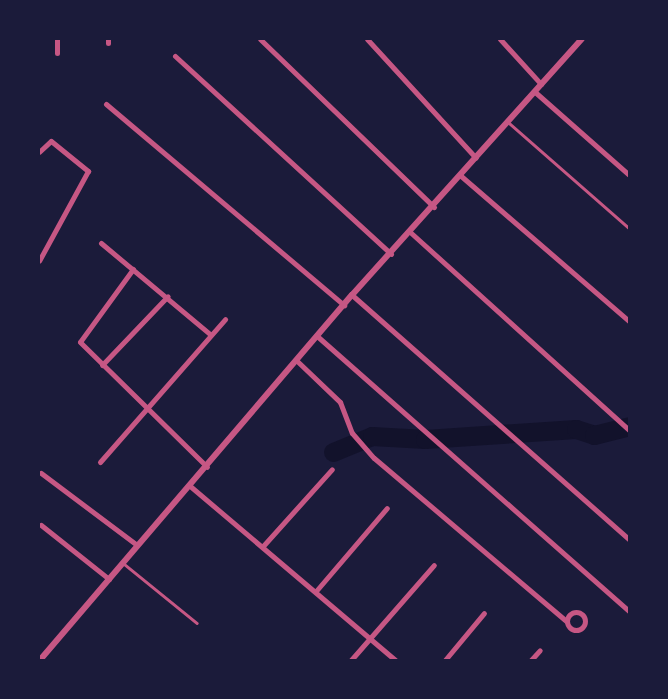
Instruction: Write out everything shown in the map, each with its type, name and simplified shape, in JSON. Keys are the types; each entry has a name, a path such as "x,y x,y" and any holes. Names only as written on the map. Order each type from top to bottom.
{"street":[{"path":"57,39 57,53"},
{"path":"260,39 434,207"},
{"path":"367,39 476,158"},
{"path":"40,656 190,486 352,295 434,207 582,39"},
{"path":"503,40 542,84"},
{"path":"175,56 391,254"},
{"path":"535,92 629,175"},
{"path":"106,104 344,305"},
{"path":"39,152 51,141 87,166 86,178 39,260"},
{"path":"461,176 629,321"},
{"path":"410,232 629,430"},
{"path":"101,244 168,296 210,334"},
{"path":"133,269 80,339 102,365 207,466"},
{"path":"352,295 629,538"},
{"path":"102,365 168,296"},
{"path":"100,462 225,319"},
{"path":"316,336 629,611"},
{"path":"296,360 340,402 352,433 363,447 566,621"},
{"path":"263,546 332,469"},
{"path":"41,474 137,545"},
{"path":"190,486 395,660"},
{"path":"316,591 387,508"},
{"path":"41,525 109,579"},
{"path":"351,660 434,566"},
{"path":"449,659 484,613"},
{"path":"530,660 540,650"}],"lane":[{"path":"508,122 629,228"},
{"path":"122,562 197,623"}],"waterway":[{"path":"333,452 372,436 425,439 576,429 594,435 629,426"}]}
